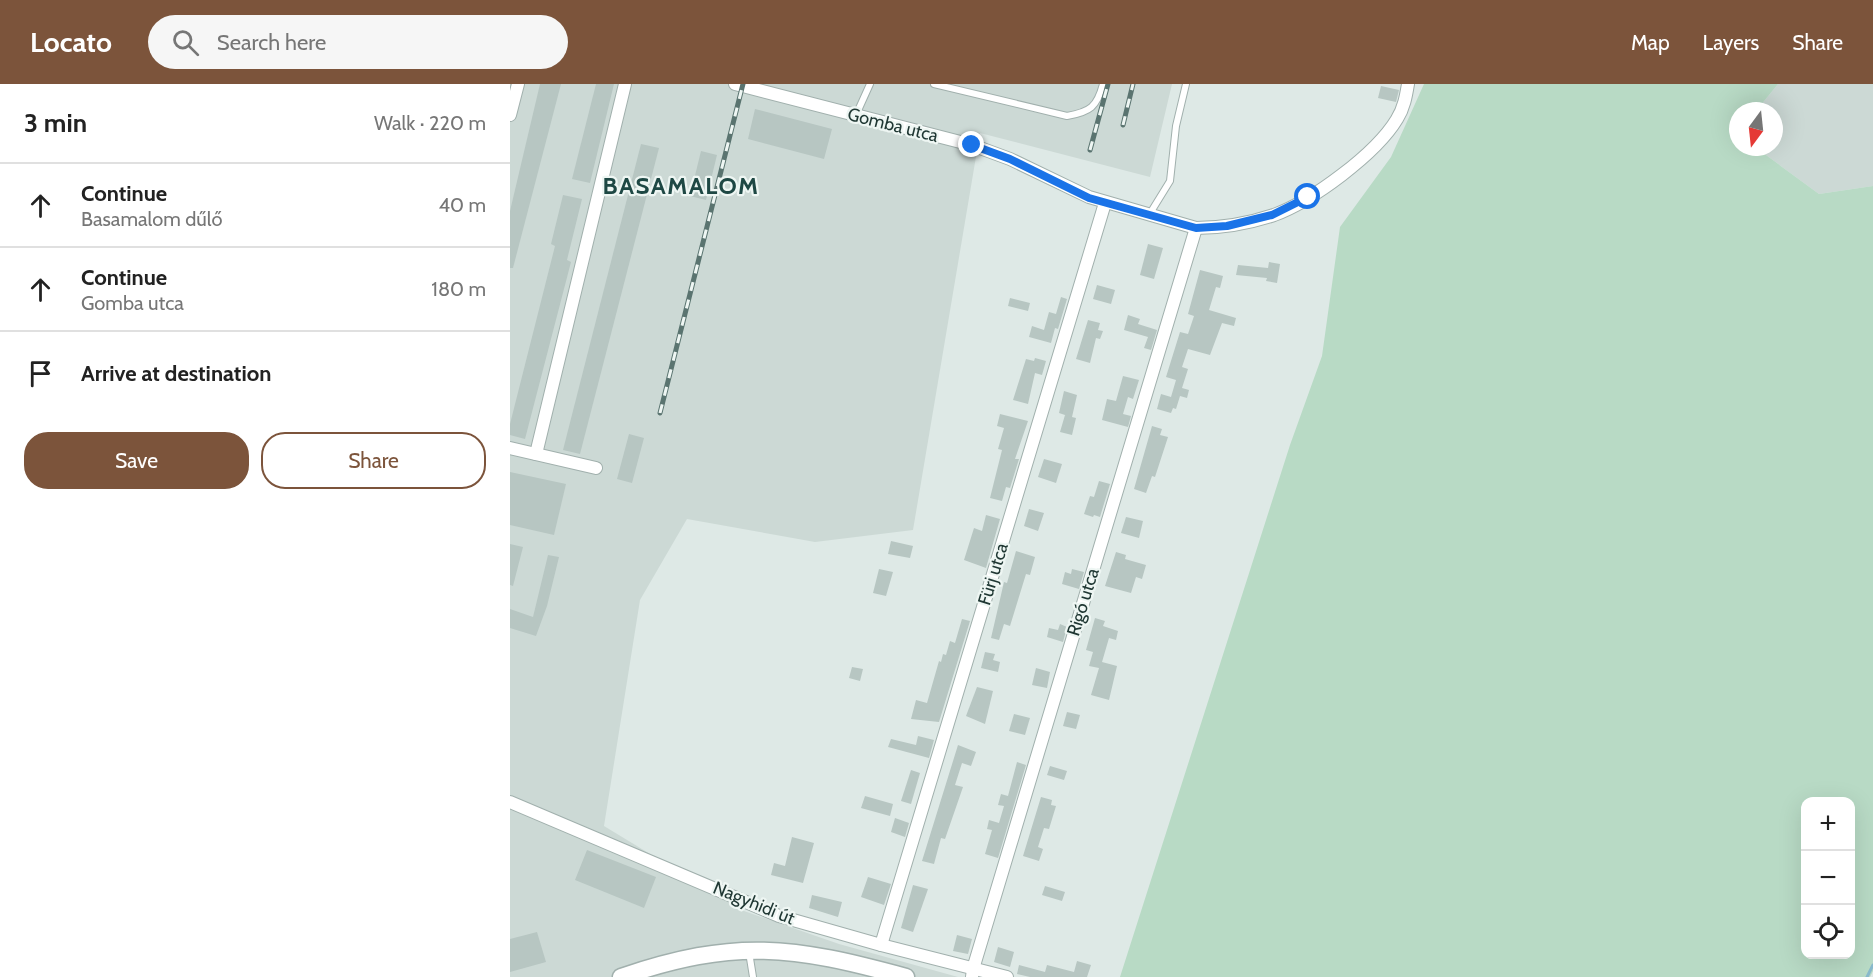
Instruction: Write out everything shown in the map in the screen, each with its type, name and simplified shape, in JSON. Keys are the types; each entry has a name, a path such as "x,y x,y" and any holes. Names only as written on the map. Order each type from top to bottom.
{"street":[{"path":"510,115 518,84"},
{"path":"536,454 625,84"},
{"name":"Gomba utca","path":"735,84 989,150 1105,203 1196,228 1227,226 1293,207 1347,171 1398,118 1408,84"},
{"name":"Fürj utca","path":"881,945 1105,203"},
{"name":"Rigó utca","path":"973,973 1196,228"},
{"path":"510,448 596,468"},
{"name":"Nagyhidi út","path":"510,802 779,916 973,973 1007,977"},
{"path":"621,977 706,954 749,949 815,954 906,977"}],"lane":[{"path":"856,115 870,84"},
{"path":"934,84 1067,116 1086,113 1099,100 1103,84"},
{"path":"1149,215 1170,182 1176,126 1186,84"},
{"path":"749,949 753,977"}],"shaded area":[{"path":"510,84 1172,84 1150,177 980,133 913,530 815,542 687,519 640,600 604,826 744,911 839,944 958,977 510,977"},
{"path":"1778,84 1873,84 1873,186 1819,194 1767,156 1783,156 1783,102 1763,102"}],"green space":[{"path":"1424,84 1778,84 1763,102 1729,102 1729,156 1767,156 1819,194 1873,186 1873,971 1870,977 1120,977 1290,445 1322,356 1340,227 1391,157"}],"building":[{"path":"540,84 561,84 513,268 510,268 510,211"},
{"path":"596,84 614,84 590,183 572,179"},
{"path":"1381,86 1399,90 1396,102 1378,98"},
{"path":"755,109 832,129 824,159 748,139"},
{"path":"641,144 659,148 580,454 563,450"},
{"path":"701,151 717,155 706,200 690,196"},
{"path":"563,195 582,199 567,260 571,262 525,439 510,435 510,424 555,246 551,244"},
{"path":"1148,244 1163,248 1154,279 1140,275"},
{"path":"1269,262 1280,264 1277,283 1266,281 1267,278 1236,275 1238,265 1268,268"},
{"path":"1200,270 1223,276 1220,288 1216,287 1209,310 1236,318 1234,326 1222,323 1210,355 1188,349 1182,367 1188,369 1182,388 1189,390 1187,398 1180,396 1176,409 1173,408 1171,413 1157,409 1161,394 1171,397 1176,380 1166,377 1180,332 1188,334 1194,316 1188,314"},
{"path":"1097,285 1115,290 1111,304 1093,299"},
{"path":"1061,297 1067,299 1051,343 1029,337 1032,326 1044,330 1049,312 1056,314"},
{"path":"1010,298 1030,303 1028,311 1008,306"},
{"path":"1128,315 1140,319 1138,324 1157,330 1151,350 1144,348 1148,337 1124,330"},
{"path":"1088,320 1100,323 1098,330 1103,331 1100,339 1096,338 1090,363 1076,359"},
{"path":"1035,358 1046,361 1042,375 1035,373 1028,404 1013,400 1026,359 1034,361"},
{"path":"1123,376 1139,380 1133,399 1128,397 1123,414 1131,416 1128,427 1102,420 1107,399 1116,401"},
{"path":"1064,391 1077,395 1072,417 1076,418 1072,435 1060,432 1065,415 1059,413"},
{"path":"1000,414 1028,421 1015,459 1019,459 1010,488 1006,487 1002,501 990,498 1002,450 998,449 1004,428 997,426"},
{"path":"1152,426 1162,429 1160,435 1168,437 1155,477 1152,476 1146,493 1134,489"},
{"path":"629,434 644,438 632,483 617,479"},
{"path":"1044,459 1062,464 1056,483 1038,477"},
{"path":"510,472 566,484 554,535 510,525"},
{"path":"1099,481 1110,484 1100,517 1094,515 1093,517 1084,514 1090,496 1094,497"},
{"path":"1029,509 1044,513 1038,531 1024,526"},
{"path":"986,515 1000,519 986,568 964,560 974,528 982,531"},
{"path":"1126,517 1143,521 1139,538 1121,533"},
{"path":"891,541 913,546 910,558 888,554"},
{"path":"510,544 523,547 513,586 510,585"},
{"path":"1016,551 1035,557 1030,575 1026,574 1010,626 1004,624 999,640 991,638 1004,582 1007,583"},
{"path":"1116,552 1126,555 1125,559 1146,565 1142,579 1136,577 1131,593 1105,586"},
{"path":"548,555 559,557 547,606 536,636 510,628 510,609 533,617"},
{"path":"879,569 893,572 886,596 873,593"},
{"path":"1072,569 1084,572 1079,589 1062,584 1065,572 1071,574"},
{"path":"1095,618 1105,621 1103,626 1118,631 1116,640 1109,638 1102,662 1117,666 1109,700 1091,695 1099,668 1089,666 1093,652 1086,650"},
{"path":"962,619 970,621 939,722 911,719 916,700 927,703 939,661 941,662 943,654 946,655 950,641 955,643"},
{"path":"1060,624 1067,627 1063,642 1047,637 1049,628 1058,630"},
{"path":"985,652 995,654 993,660 1000,662 998,672 981,668"},
{"path":"852,667 863,669 860,681 849,678"},
{"path":"1036,668 1050,672 1047,688 1032,685"},
{"path":"977,687 993,691 985,724 966,716"},
{"path":"1067,712 1080,715 1076,729 1063,726"},
{"path":"1014,714 1030,718 1025,735 1009,731"},
{"path":"918,736 934,740 929,758 888,747 891,739 916,745"},
{"path":"958,745 976,752 971,766 962,763 955,785 963,787 945,839 941,838 934,864 922,861"},
{"path":"1017,762 1026,765 998,858 985,854 992,830 987,829 989,820 999,823 1004,806 998,805 1001,794 1008,796"},
{"path":"1050,766 1067,771 1064,780 1047,775"},
{"path":"911,770 920,773 911,804 901,801"},
{"path":"865,796 893,804 890,816 861,808"},
{"path":"1041,797 1052,800 1051,805 1056,806 1049,829 1044,828 1038,847 1043,849 1039,861 1023,856"},
{"path":"895,818 909,823 905,837 891,832"},
{"path":"792,837 814,843 803,883 771,875 774,863 785,866"},
{"path":"587,850 656,877 644,908 575,880"},
{"path":"868,877 891,884 884,905 861,897"},
{"path":"913,885 928,889 913,932 901,928"},
{"path":"1045,886 1065,892 1062,901 1042,895"},
{"path":"812,895 842,902 838,917 809,908"},
{"path":"537,932 546,962 510,972 510,939"},
{"path":"957,935 972,939 968,954 953,951"},
{"path":"998,947 1014,952 1010,967 994,962"},
{"path":"1077,961 1091,965 1087,977 1030,977 1017,974 1019,965 1045,972 1047,965 1074,972"}],"waterway":[{"path":"1867,977 1873,965"}],"railway":[{"path":"660,413 743,84"},
{"path":"1090,150 1108,84"},
{"path":"1123,125 1133,84"}],"district":[{"name":"BASAMALOM","path":"681,185"}],"route":[{"path":"972,145 1010,159 1089,198 1196,228 1227,226 1272,215 1293,207 1308,197"}]}
